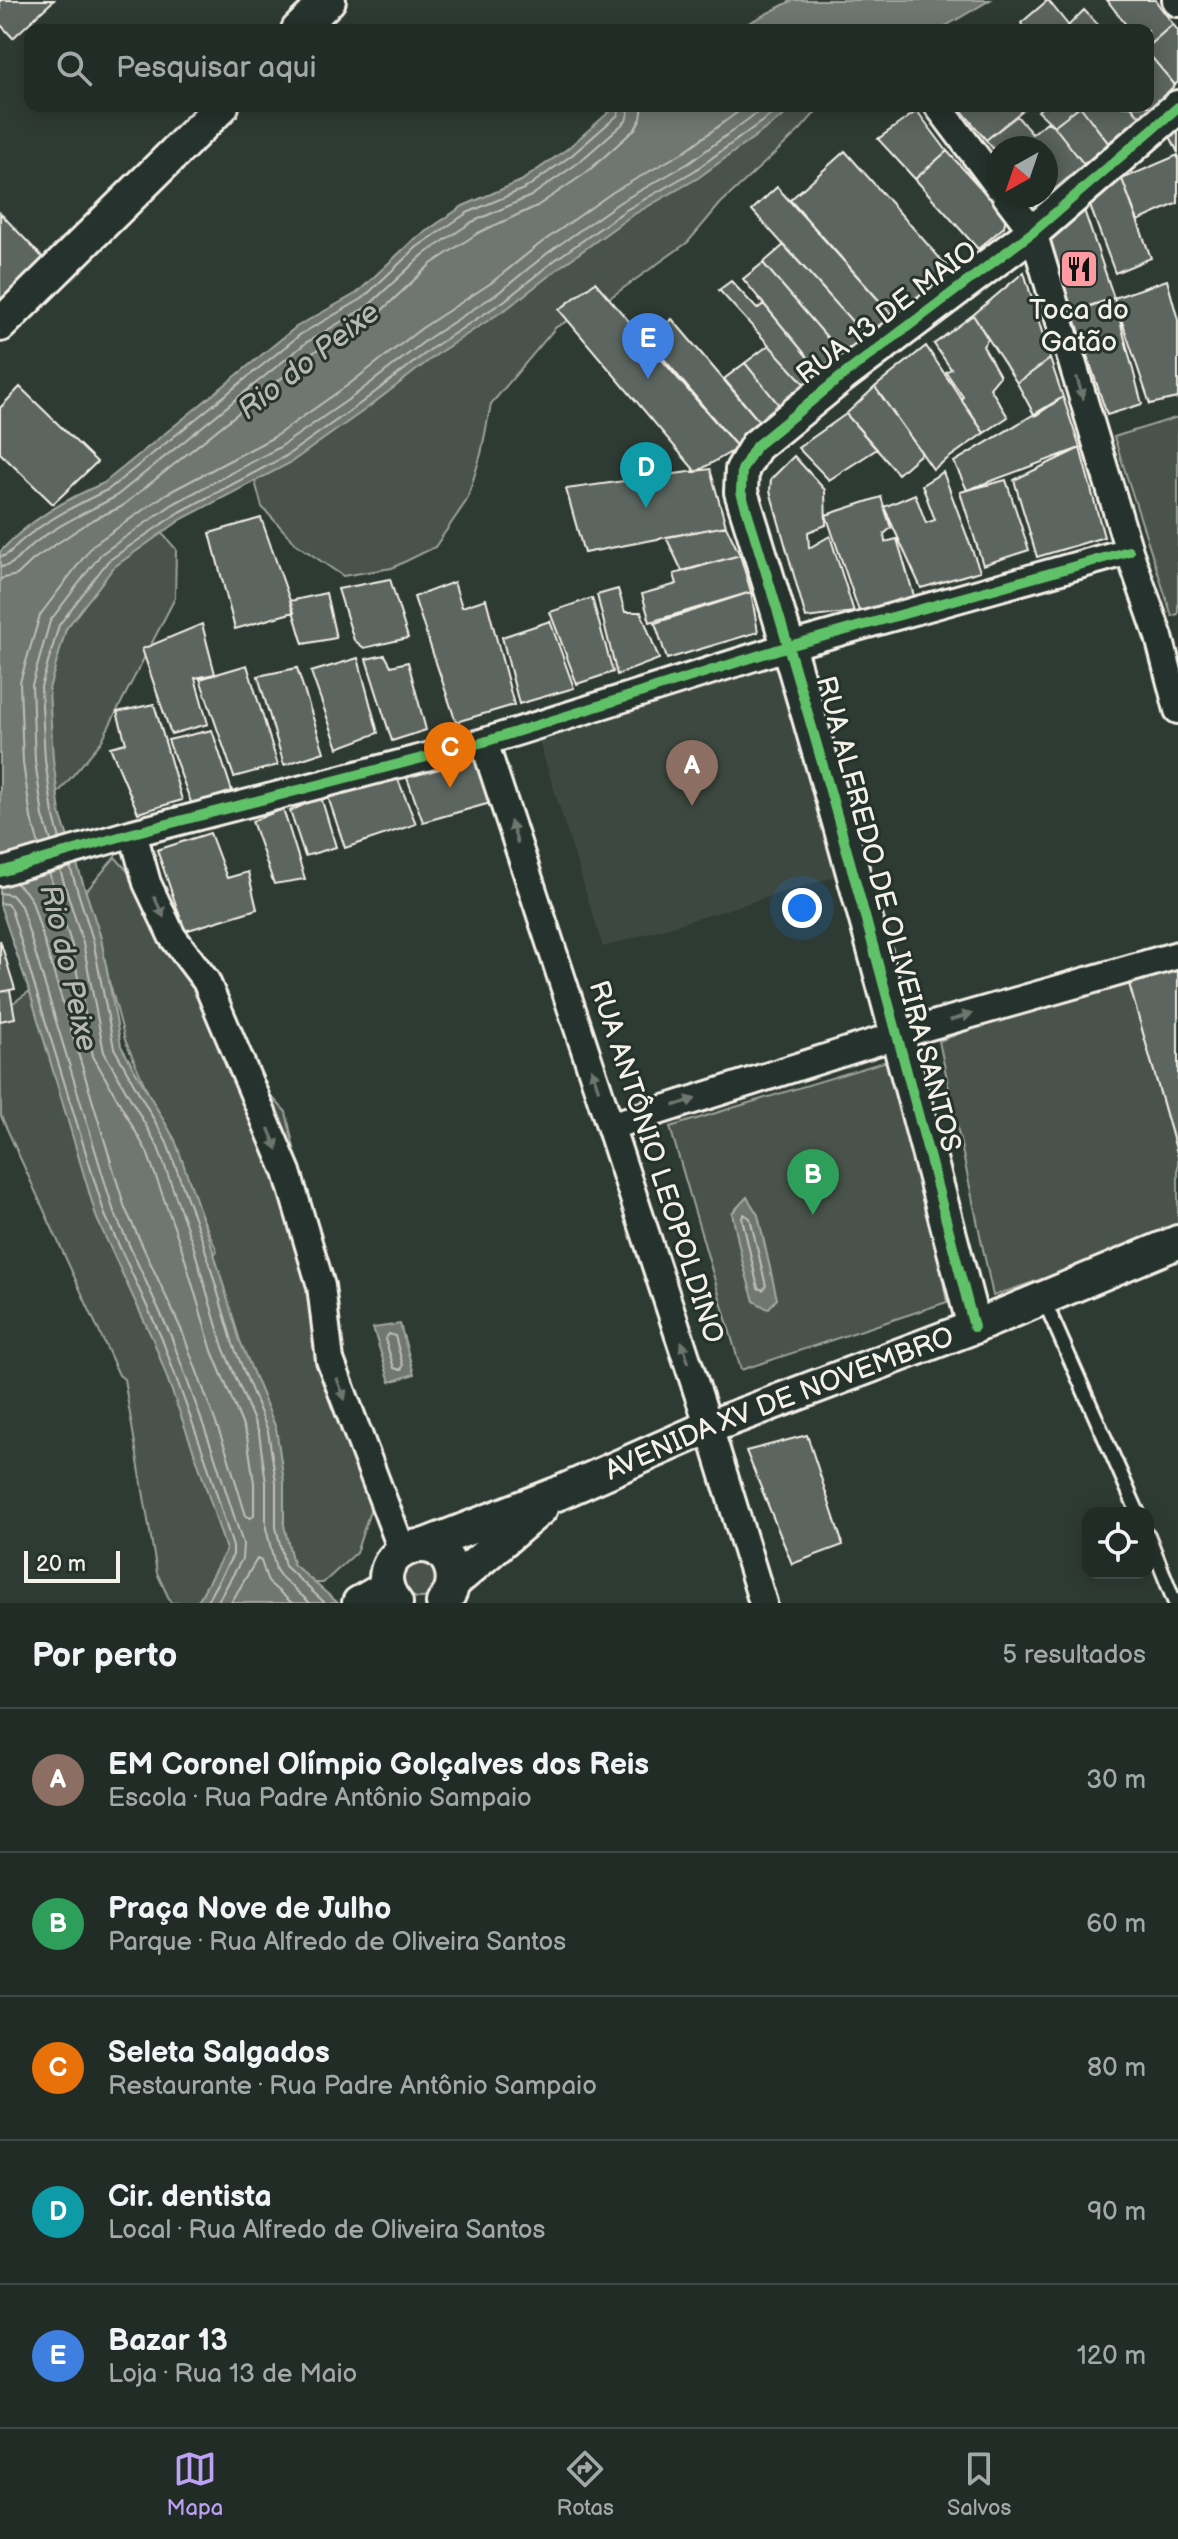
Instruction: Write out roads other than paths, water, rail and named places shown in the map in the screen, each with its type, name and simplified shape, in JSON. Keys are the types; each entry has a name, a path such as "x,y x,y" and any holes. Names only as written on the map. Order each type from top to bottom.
{"street":[{"path":"304,24 329,0"},
{"name":"RUA 13 DE MAIO","path":"742,470 756,446 768,436 842,376 1033,232 1178,107"},
{"path":"0,325 216,112"},
{"path":"942,112 986,170"},
{"path":"1015,208 1033,232 1129,551 1168,633 1178,710"},
{"name":"RUA ALFREDO DE OLIVEIRA SANTOS","path":"742,470 741,492 789,646 898,1035 974,1327"},
{"path":"0,872 484,742 789,646 1129,551"},
{"name":"RUA ANTÔNIO LEOPOLDINO","path":"484,742 709,1427 763,1603"},
{"path":"126,836 172,936 206,981 287,1172 321,1286 330,1360 413,1548"},
{"path":"611,1126 898,1035 1178,955"},
{"name":"AVENIDA XV DE NOVEMBRO","path":"413,1548 559,1493 709,1427 974,1327 1178,1242"},
{"name":"AVENIDA XV DE NOVEMBRO","path":"450,1596 559,1493"},
{"path":"359,1603 391,1595 389,1566 413,1548 433,1549 449,1562 450,1596"}],"lane":[{"path":"1043,1298 1135,1507"},
{"path":"1154,1550 1175,1603"}],"water":[{"path":"793,0 990,0 949,24 747,24"},
{"name":"Rio do Peixe","path":"609,112 789,112 698,178 631,216 290,463 182,519 114,567 66,629 49,689 60,813 101,938 121,1046 175,1140 210,1240 240,1341 276,1428 284,1481 284,1525 293,1564 338,1603 197,1603 226,1550 154,1342 97,1219 30,993 0,905 0,552 48,512 104,483 296,327 357,293 412,241 463,206 521,181 567,149"},
{"path":"747,1197 758,1215 777,1299 768,1309 754,1301 732,1213"},
{"path":"400,1324 414,1374 390,1382 373,1328"}],"place":[{"name":"Toca do Gatão","path":"1079,269"},
{"name":"Bazar 13","path":"648,379"},
{"name":"Cir. dentista","path":"646,508"},
{"name":"Seleta Salgados","path":"450,788"},
{"name":"EM Coronel Olímpio Golçalves dos Reis","path":"692,806"},
{"name":"Praça Nove de Julho","path":"813,1215"}]}
